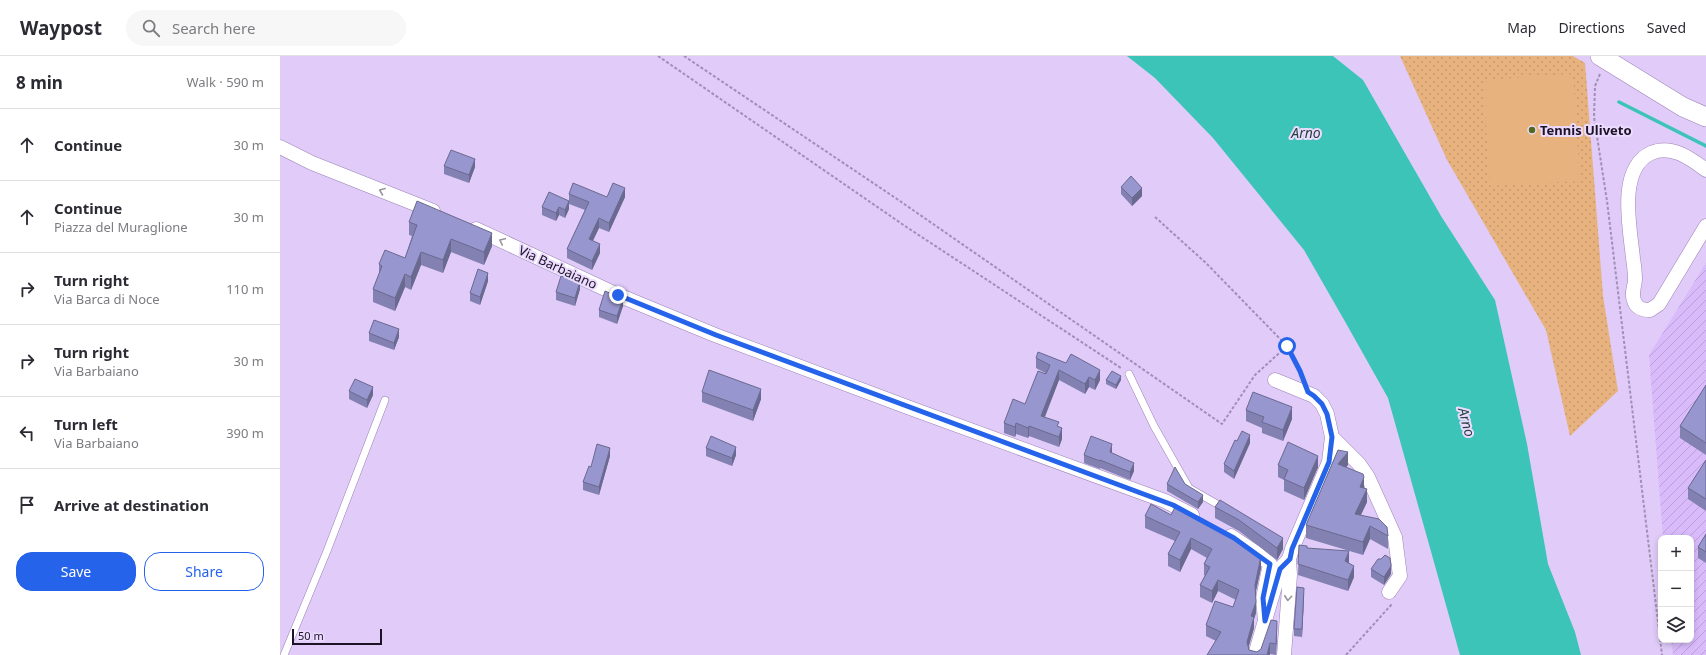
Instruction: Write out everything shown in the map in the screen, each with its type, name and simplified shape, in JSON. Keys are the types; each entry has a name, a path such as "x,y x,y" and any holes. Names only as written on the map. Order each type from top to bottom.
{"main road":[{"path":"1600,64 1682,107 1706,117"}],"street":[{"path":"280,147 312,163 444,216"},
{"path":"1706,170 1686,156 1667,150 1656,151 1645,156 1635,166 1629,185 1629,207 1635,281 1632,294 1635,303 1640,309 1650,310 1659,304 1706,226"},
{"name":"Via Barbaiano","path":"464,224 618,295 708,332 910,408 1165,501 1207,523"},
{"path":"1255,655 1280,569 1329,462 1332,437 1327,414 1322,404 1314,396 1308,392 1275,380"},
{"path":"1332,437 1365,471 1394,537 1400,576 1391,598"},
{"path":"1220,530 1255,552 1270,564 1263,598 1265,621"},
{"path":"1284,655 1290,575 1289,551"}],"lane":[{"path":"1129,374 1154,426 1189,488 1230,512"},
{"path":"284,655 327,551 385,400"}],"path":[{"path":"658,56 905,226 1129,374"},
{"path":"684,56 891,195 1222,424 1255,375 1287,346"},
{"path":"1600,64 1595,86 1594,117 1607,201 1662,655"},
{"path":"1155,217 1206,263 1287,346 1300,371 1308,392"},
{"path":"1346,655 1391,598"}],"shaded area":[{"path":"1400,56 1573,56 1585,63 1603,296 1618,391 1570,436 1546,330 1447,160"},
{"name":"Tennis Uliveto","path":"1573,74 1580,181 1490,186 1483,80"},
{"path":"1706,263 1706,655 1673,655 1671,643 1694,643 1694,535 1663,535 1649,355"}],"water":[{"name":"Arno","path":"1127,56 1333,56 1363,80 1441,216 1495,300 1527,444 1548,564 1575,632 1581,655 1460,655 1388,398 1304,250 1213,138 1155,78"}],"building":[{"path":"451,150 475,159 469,175 444,166"},
{"path":"1131,176 1142,188 1132,198 1121,187"},
{"path":"573,183 607,197 613,183 625,188 609,223 599,218 589,239 600,244 592,261 567,249 589,202 569,194"},
{"path":"549,192 569,201 565,210 559,207 556,213 542,207"},
{"path":"417,201 492,233 484,252 451,239 443,260 421,252 411,277 405,274 395,298 373,289 382,266 379,264 385,250 405,258 417,225 409,222"},
{"path":"478,269 488,273 480,297 470,293"},
{"path":"561,276 580,281 575,298 556,292"},
{"path":"605,291 623,299 617,316 599,310"},
{"path":"374,320 399,329 394,343 369,333"},
{"path":"1038,352 1066,363 1071,354 1100,370 1095,380 1089,377 1085,384 1059,370 1041,416 1059,422 1057,426 1062,428 1059,437 1029,426 1028,428 1016,423 1015,427 1004,423 1013,399 1025,404 1038,371 1046,374 1050,365 1036,358"},
{"path":"709,370 761,389 753,410 702,392"},
{"path":"1112,371 1121,376 1116,385 1106,380"},
{"path":"355,379 373,387 367,400 349,391"},
{"path":"1706,385 1706,443 1680,426"},
{"path":"1253,392 1292,407 1283,430 1262,422 1264,417 1246,410"},
{"path":"1242,431 1250,435 1234,471 1224,464 1235,440 1237,441"},
{"path":"711,436 736,447 732,458 706,448"},
{"path":"1091,436 1112,444 1110,452 1134,463 1130,472 1084,455"},
{"path":"1288,442 1318,456 1304,488 1284,479 1288,470 1278,465"},
{"path":"597,444 610,448 599,487 583,482 589,466 591,467"},
{"path":"1338,450 1348,452 1338,464 1363,474 1364,477 1360,487 1367,489 1355,514 1379,519 1387,527 1388,536 1370,526 1363,542 1306,525"},
{"path":"1706,460 1706,499 1688,488"},
{"path":"1175,467 1185,484 1203,495 1198,502 1167,484"},
{"path":"1220,500 1283,538 1277,548 1239,520 1215,507"},
{"path":"1151,504 1171,515 1176,505 1229,534 1261,556 1255,585 1256,602 1251,616 1254,617 1247,642 1249,650 1257,652 1261,649 1271,620 1277,621 1276,644 1270,643 1267,655 1207,655 1221,632 1206,625 1215,601 1233,607 1239,590 1218,580 1212,591 1200,585 1210,567 1204,564 1212,549 1191,538 1180,560 1168,554 1180,532 1145,516"},
{"path":"1706,534 1706,552 1698,547"},
{"path":"1299,545 1307,546 1307,548 1349,551 1345,561 1354,566 1348,580 1298,564"},
{"path":"1385,555 1390,558 1391,566 1384,577 1371,569 1378,559 1381,559"},
{"path":"1297,587 1304,588 1302,629 1294,629"}],"waterway":[{"path":"1619,102 1706,146"}],"place":[{"name":"Tennis Uliveto","path":"1532,130"}],"route":[{"path":"618,295 716,335 1173,505 1234,538 1270,564 1263,598 1265,621 1280,569 1290,559 1292,549 1329,462 1332,437 1327,414 1322,404 1308,392 1300,371 1287,346"}]}
